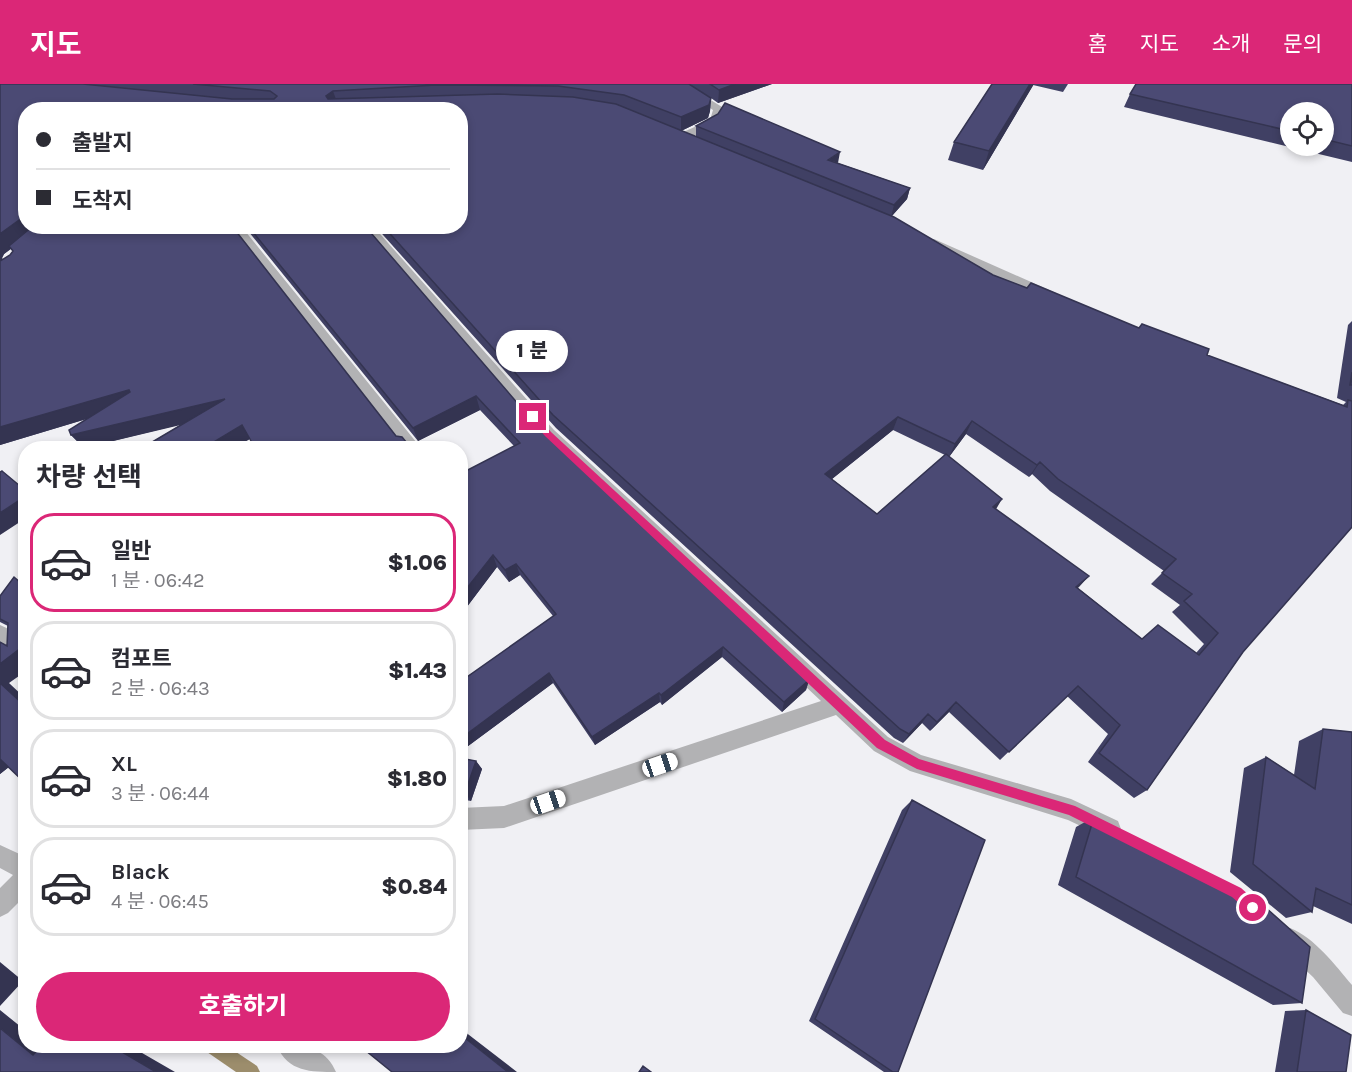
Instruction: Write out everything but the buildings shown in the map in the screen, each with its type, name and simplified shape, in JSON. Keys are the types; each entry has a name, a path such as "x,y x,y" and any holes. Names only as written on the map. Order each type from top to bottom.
{"street":[{"path":"678,84 718,109 718,117 714,122 679,134 704,145"},
{"path":"240,234 407,441"},
{"path":"373,234 548,434 881,744 917,764 1071,810 1123,836"},
{"path":"925,239 1065,303"},
{"path":"0,633 18,643"},
{"path":"468,819 504,817 839,705"},
{"path":"0,856 18,866"},
{"path":"0,905 18,886"},
{"path":"1279,930 1322,968 1352,1004"},
{"path":"299,1053 324,1072"}],"waterway":[{"path":"223,1053 251,1072"}],"route":[{"path":"533,417 548,434 881,744 917,764 1071,810 1236,893 1253,908"}]}
